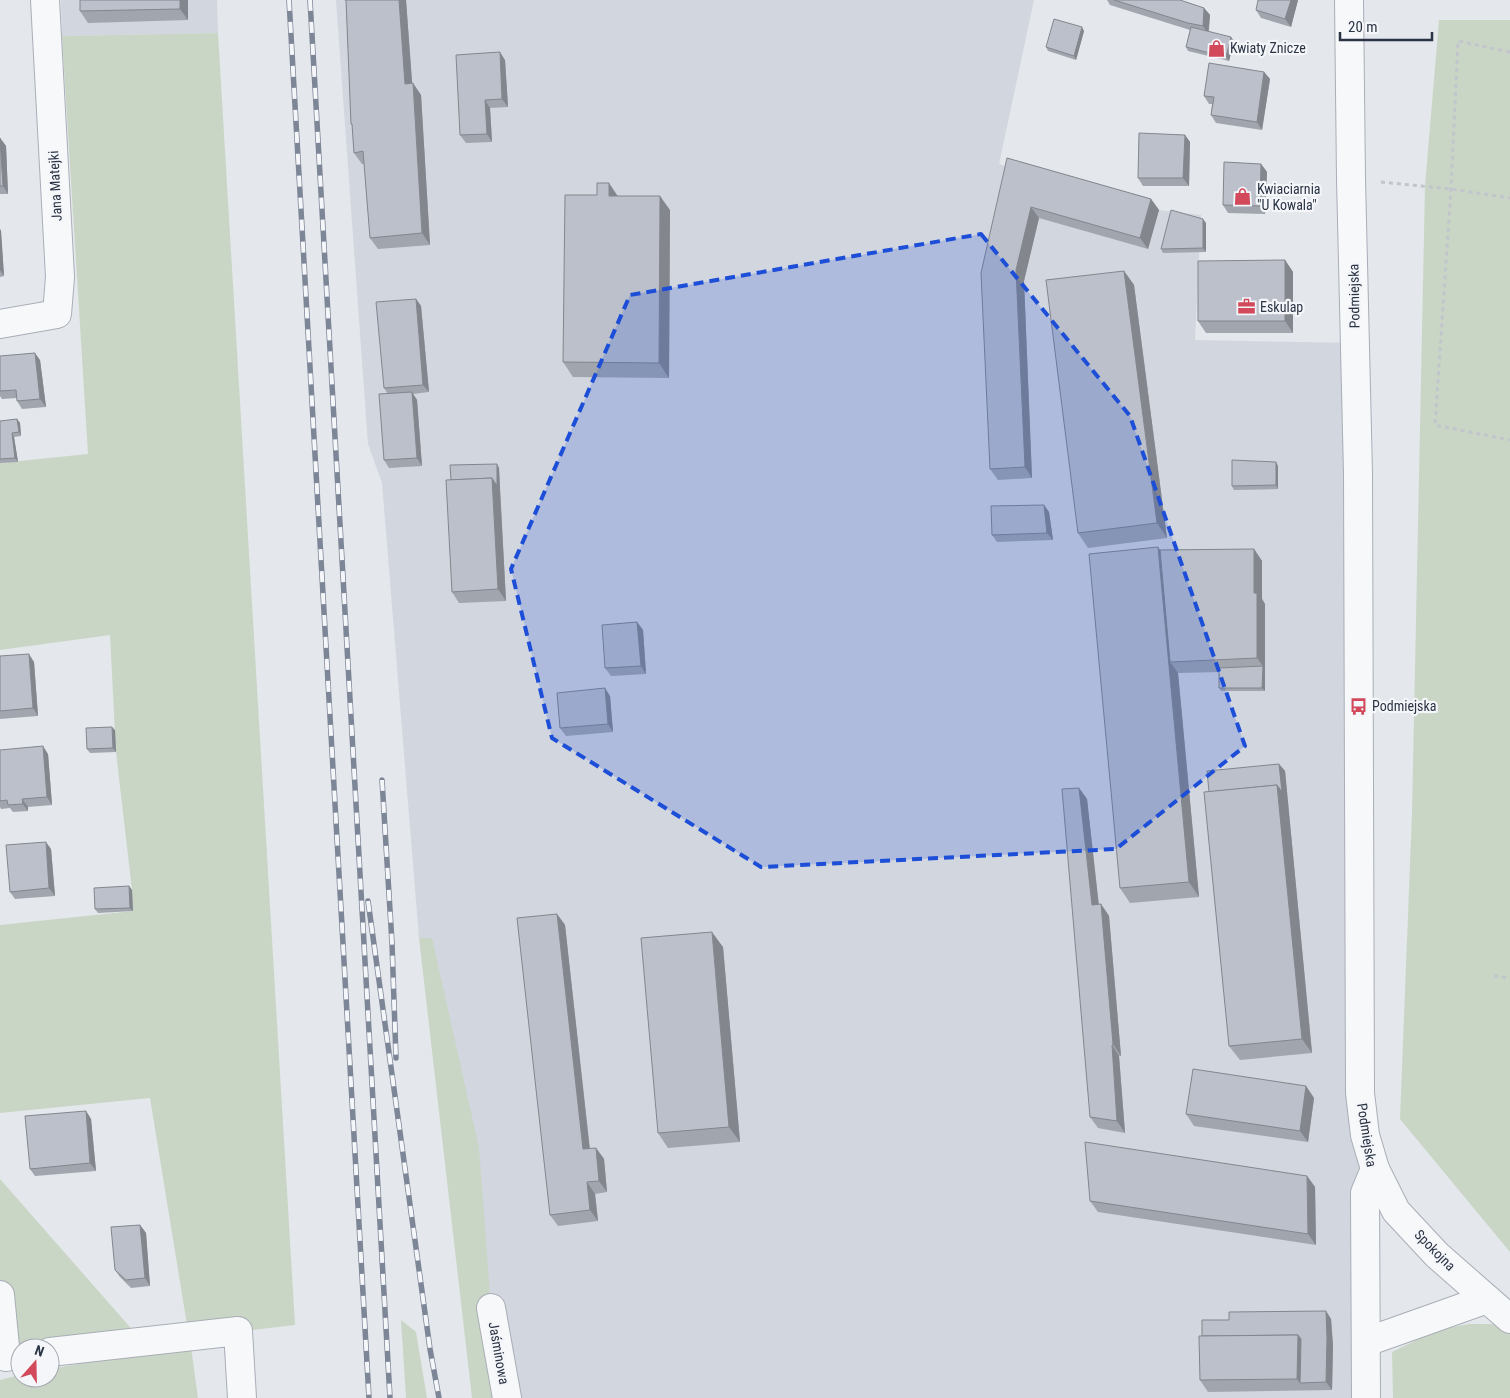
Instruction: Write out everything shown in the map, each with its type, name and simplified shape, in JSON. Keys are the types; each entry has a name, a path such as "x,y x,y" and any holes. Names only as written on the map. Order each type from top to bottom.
{"street":[{"name":"Jana Matejki","path":"0,324 57,314 60,277 45,0"},
{"name":"Podmiejska","path":"1349,0 1358,473 1360,1093 1364,1135 1375,1169 1365,1192 1366,1398"},
{"name":"Spokojna","path":"1375,1169 1396,1211 1437,1255 1510,1319"},
{"path":"0,1296 9,1357"},
{"path":"1366,1342 1487,1299"},
{"name":"Jaśminowa","path":"491,1308 507,1398"},
{"path":"60,1351 238,1331 242,1398"}],"path":[{"path":"1510,52 1458,41 1451,189 1435,425 1510,440"},
{"path":"1351,179 1451,189 1510,198"},
{"path":"1494,976 1510,978"}],"highlighted area":[{"path":"981,234 1130,416 1245,746 1116,849 761,867 552,738 511,569 630,295"}],"shaded area":[{"path":"61,0 217,0 218,33 62,36"},
{"path":"336,0 1034,0 999,164 1159,210 1201,215 1195,340 1355,343 1366,1398 507,1398 432,938 419,938 382,483 368,444"}],"green space":[{"path":"1439,20 1510,20 1510,1252 1400,1119 1412,813 1425,186"},
{"path":"218,33 295,1325 189,1337 150,1098 0,1113 0,925 133,911 116,752 110,635 0,650 0,463 88,454 62,36"},
{"path":"419,938 432,938 479,1148 491,1308 507,1398 472,1398"},
{"path":"0,1179 143,1342 60,1347 60,1338 10,1338 10,1357 6,1357 0,1347"},
{"path":"401,1320 416,1332 427,1398 406,1398"},
{"path":"1469,1324 1504,1324 1510,1330 1510,1398 1393,1398 1392,1352 1437,1330"},
{"path":"191,1347 198,1398 0,1398 0,1380 10,1378 10,1388 60,1388 60,1367"}],"building":[{"path":"80,0 180,0 180,9 80,11"},
{"path":"346,0 399,0 405,84 413,83 422,233 370,238 363,151 354,153 351,124"},
{"path":"1114,0 1180,0 1204,8 1203,26 1188,23"},
{"path":"1258,0 1291,0 1285,19 1256,10"},
{"path":"1054,19 1082,27 1074,56 1046,47"},
{"path":"1191,27 1231,37 1226,57 1186,47"},
{"path":"500,52 502,99 485,100 487,134 460,135 456,55"},
{"path":"1209,63 1264,72 1257,122 1211,115 1214,97 1204,96"},
{"path":"1139,133 1185,135 1183,178 1138,178"},
{"path":"0,138 3,186 0,186"},
{"path":"1007,158 1151,199 1140,238 1031,207 1016,270 1025,467 990,469 981,273"},
{"path":"1224,162 1261,164 1260,206 1223,205"},
{"path":"597,183 609,183 609,196 660,196 659,363 563,362 565,195 597,195"},
{"path":"1171,210 1203,219 1203,248 1161,249"},
{"path":"1285,260 1285,321 1198,321 1198,261"},
{"path":"1124,271 1157,523 1078,533 1046,280"},
{"path":"416,299 423,385 384,388 376,302"},
{"path":"35,353 40,399 17,401 16,390 0,391 0,356"},
{"path":"412,392 417,458 384,460 379,394"},
{"path":"17,419 19,432 12,433 15,458 0,459 0,421"},
{"path":"1232,460 1276,462 1276,485 1232,486"},
{"path":"497,464 497,486 492,478 451,480 450,465"},
{"path":"492,478 498,589 452,592 446,480"},
{"path":"1044,505 1047,533 992,535 991,506"},
{"path":"1158,547 1189,882 1120,888 1089,554"},
{"path":"1254,549 1254,593 1257,593 1257,658 1170,662 1160,550"},
{"path":"637,622 641,666 605,668 602,625"},
{"path":"29,654 33,708 0,711 0,656"},
{"path":"1263,666 1262,688 1219,688 1219,668"},
{"path":"605,688 608,724 560,728 557,693"},
{"path":"112,727 113,748 87,749 86,728"},
{"path":"43,746 47,797 22,799 23,804 8,805 7,800 0,801 0,750"},
{"path":"1279,764 1282,792 1277,785 1209,792 1207,771"},
{"path":"1277,785 1302,1039 1229,1046 1204,792"},
{"path":"1079,788 1092,905 1101,904 1113,1044 1117,1121 1090,1117 1062,789"},
{"path":"46,842 49,888 10,892 6,845"},
{"path":"129,886 130,908 95,909 94,888"},
{"path":"557,914 583,1149 596,1148 599,1181 587,1182 590,1210 550,1215 517,918"},
{"path":"712,932 729,1127 658,1133 641,938"},
{"path":"1193,1069 1306,1086 1300,1131 1186,1114"},
{"path":"86,1111 90,1163 30,1169 25,1116"},
{"path":"1085,1142 1307,1176 1308,1234 1090,1201"},
{"path":"140,1225 145,1278 126,1280 115,1270 111,1227"},
{"path":"1326,1311 1326,1382 1300,1383 1301,1339 1298,1335 1202,1336 1202,1320 1229,1320 1229,1312"},
{"path":"1298,1335 1297,1379 1200,1380 1199,1336"}],"railway":[{"path":"289,0 369,1398"},
{"path":"310,0 390,1398"},
{"path":"382,780 392,943 396,1058"},
{"path":"368,901 430,1349 439,1398"}],"place":[{"name":"Kwiaty Znicze","path":"1216,48"},
{"name":"Kwiaciarnia \"U Kowala\"","path":"1243,197"},
{"name":"Eskulap","path":"1246,307"},
{"name":"Podmiejska","path":"1358,706"}]}
